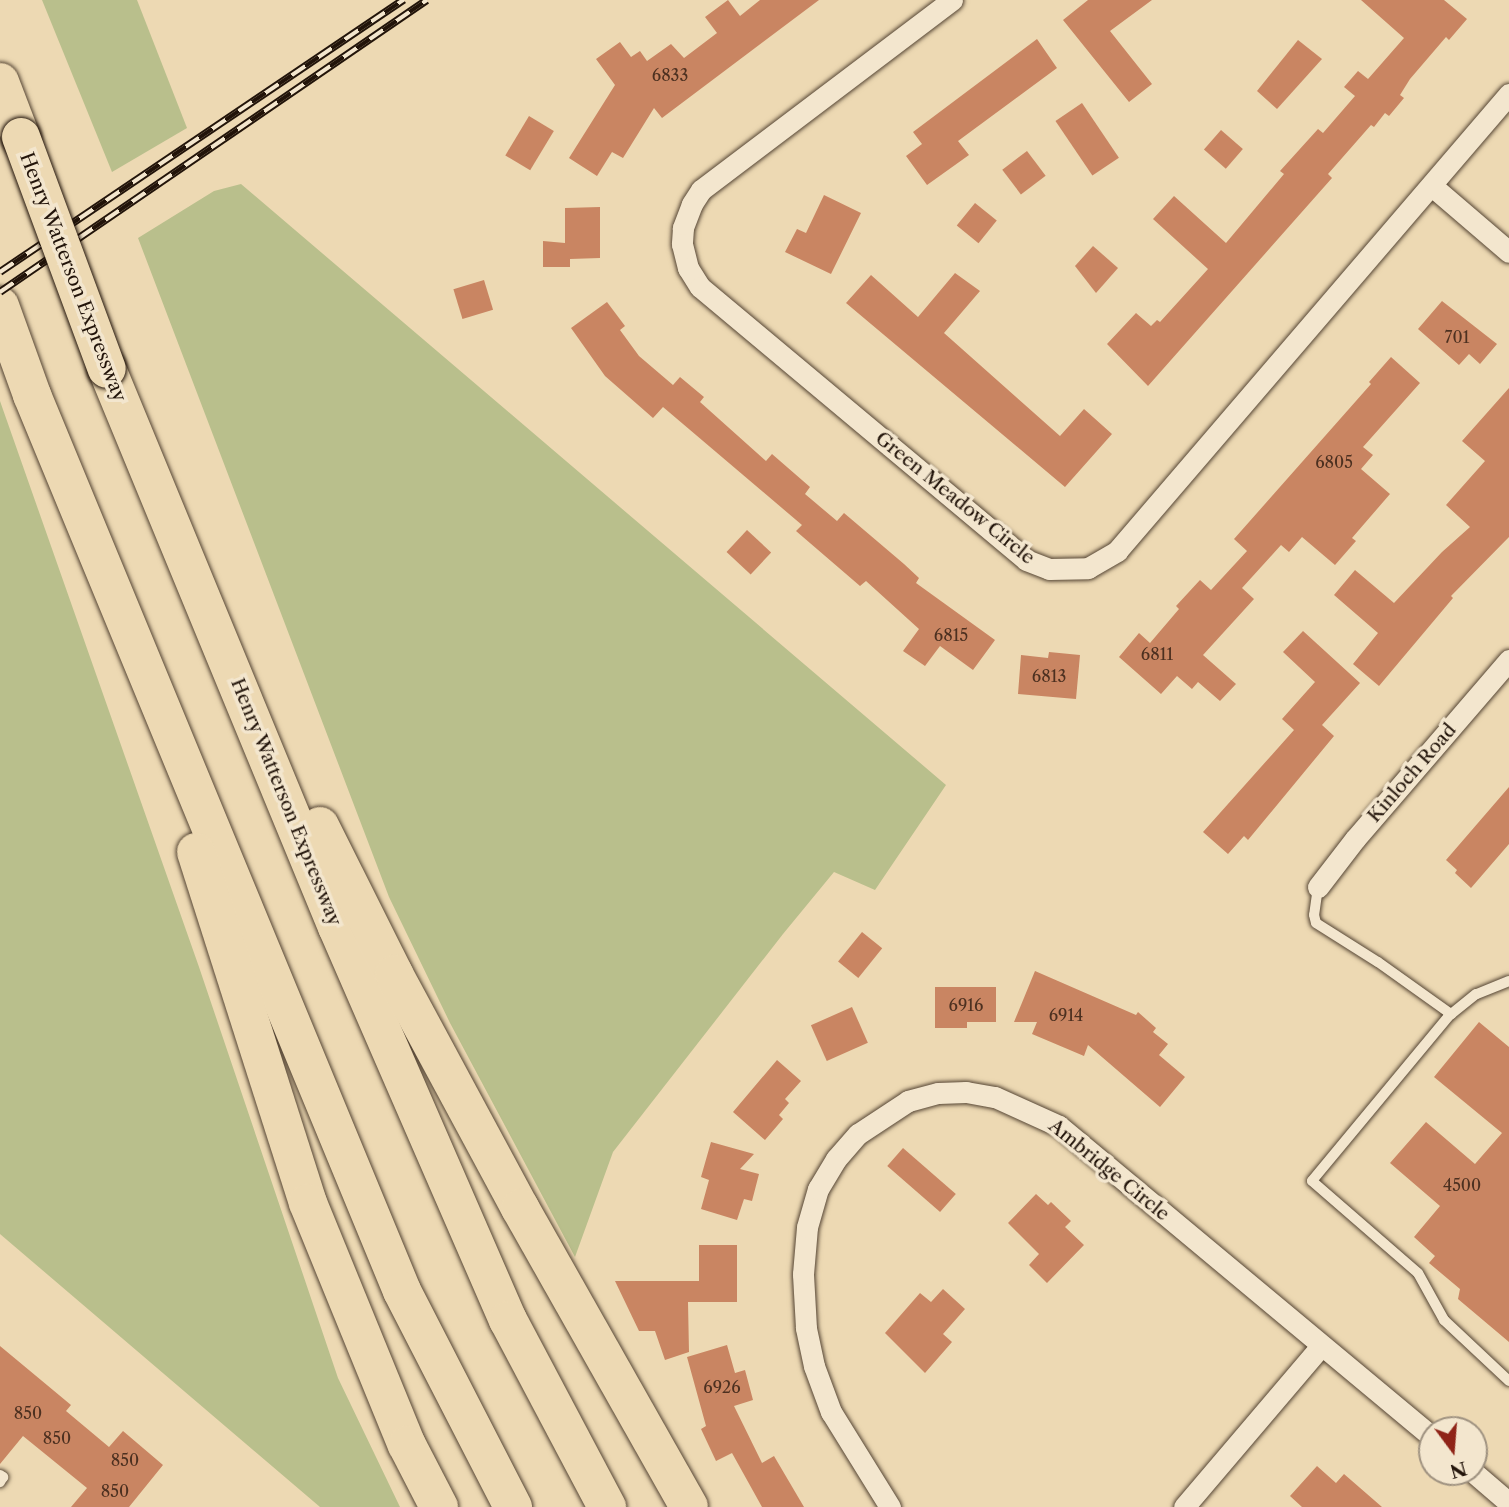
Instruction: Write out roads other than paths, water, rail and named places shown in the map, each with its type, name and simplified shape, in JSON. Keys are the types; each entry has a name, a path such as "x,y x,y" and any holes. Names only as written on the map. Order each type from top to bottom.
{"highway":[{"name":"Henry Watterson Expressway","path":"0,82 107,369 337,927 508,1320 607,1507"},
{"path":"0,306 32,395 402,1291 513,1507"},
{"path":"181,548 394,974 527,1220 689,1507"},
{"path":"110,583 308,1203 407,1445 439,1507"}],"street":[{"name":"Green Meadow Circle","path":"952,0 701,190 692,204 683,228 682,244 688,268 700,287 1026,560 1037,566 1075,570 1088,568 1116,551 1509,94"},
{"path":"1432,186 1509,252"},
{"name":"Kinloch Road","path":"1318,887 1355,839 1509,660"},
{"name":"Ambridge Circle","path":"890,1507 831,1412 814,1366 806,1328 803,1274 811,1214 818,1189 836,1159 858,1134 908,1101 938,1093 995,1097 1059,1126 1418,1426"},
{"path":"1184,1507 1321,1346"},
{"path":"1488,1485 1509,1503"}],"lane":[{"path":"1318,887 1314,915 1316,922 1378,961 1451,1014"},
{"path":"1509,981 1476,993 1451,1014 1312,1181 1418,1273 1444,1321 1509,1381"},
{"path":"0,1475 3,1477 0,1482"}],"railway":[{"path":"0,272 404,0"},
{"path":"0,292 427,0"}]}
